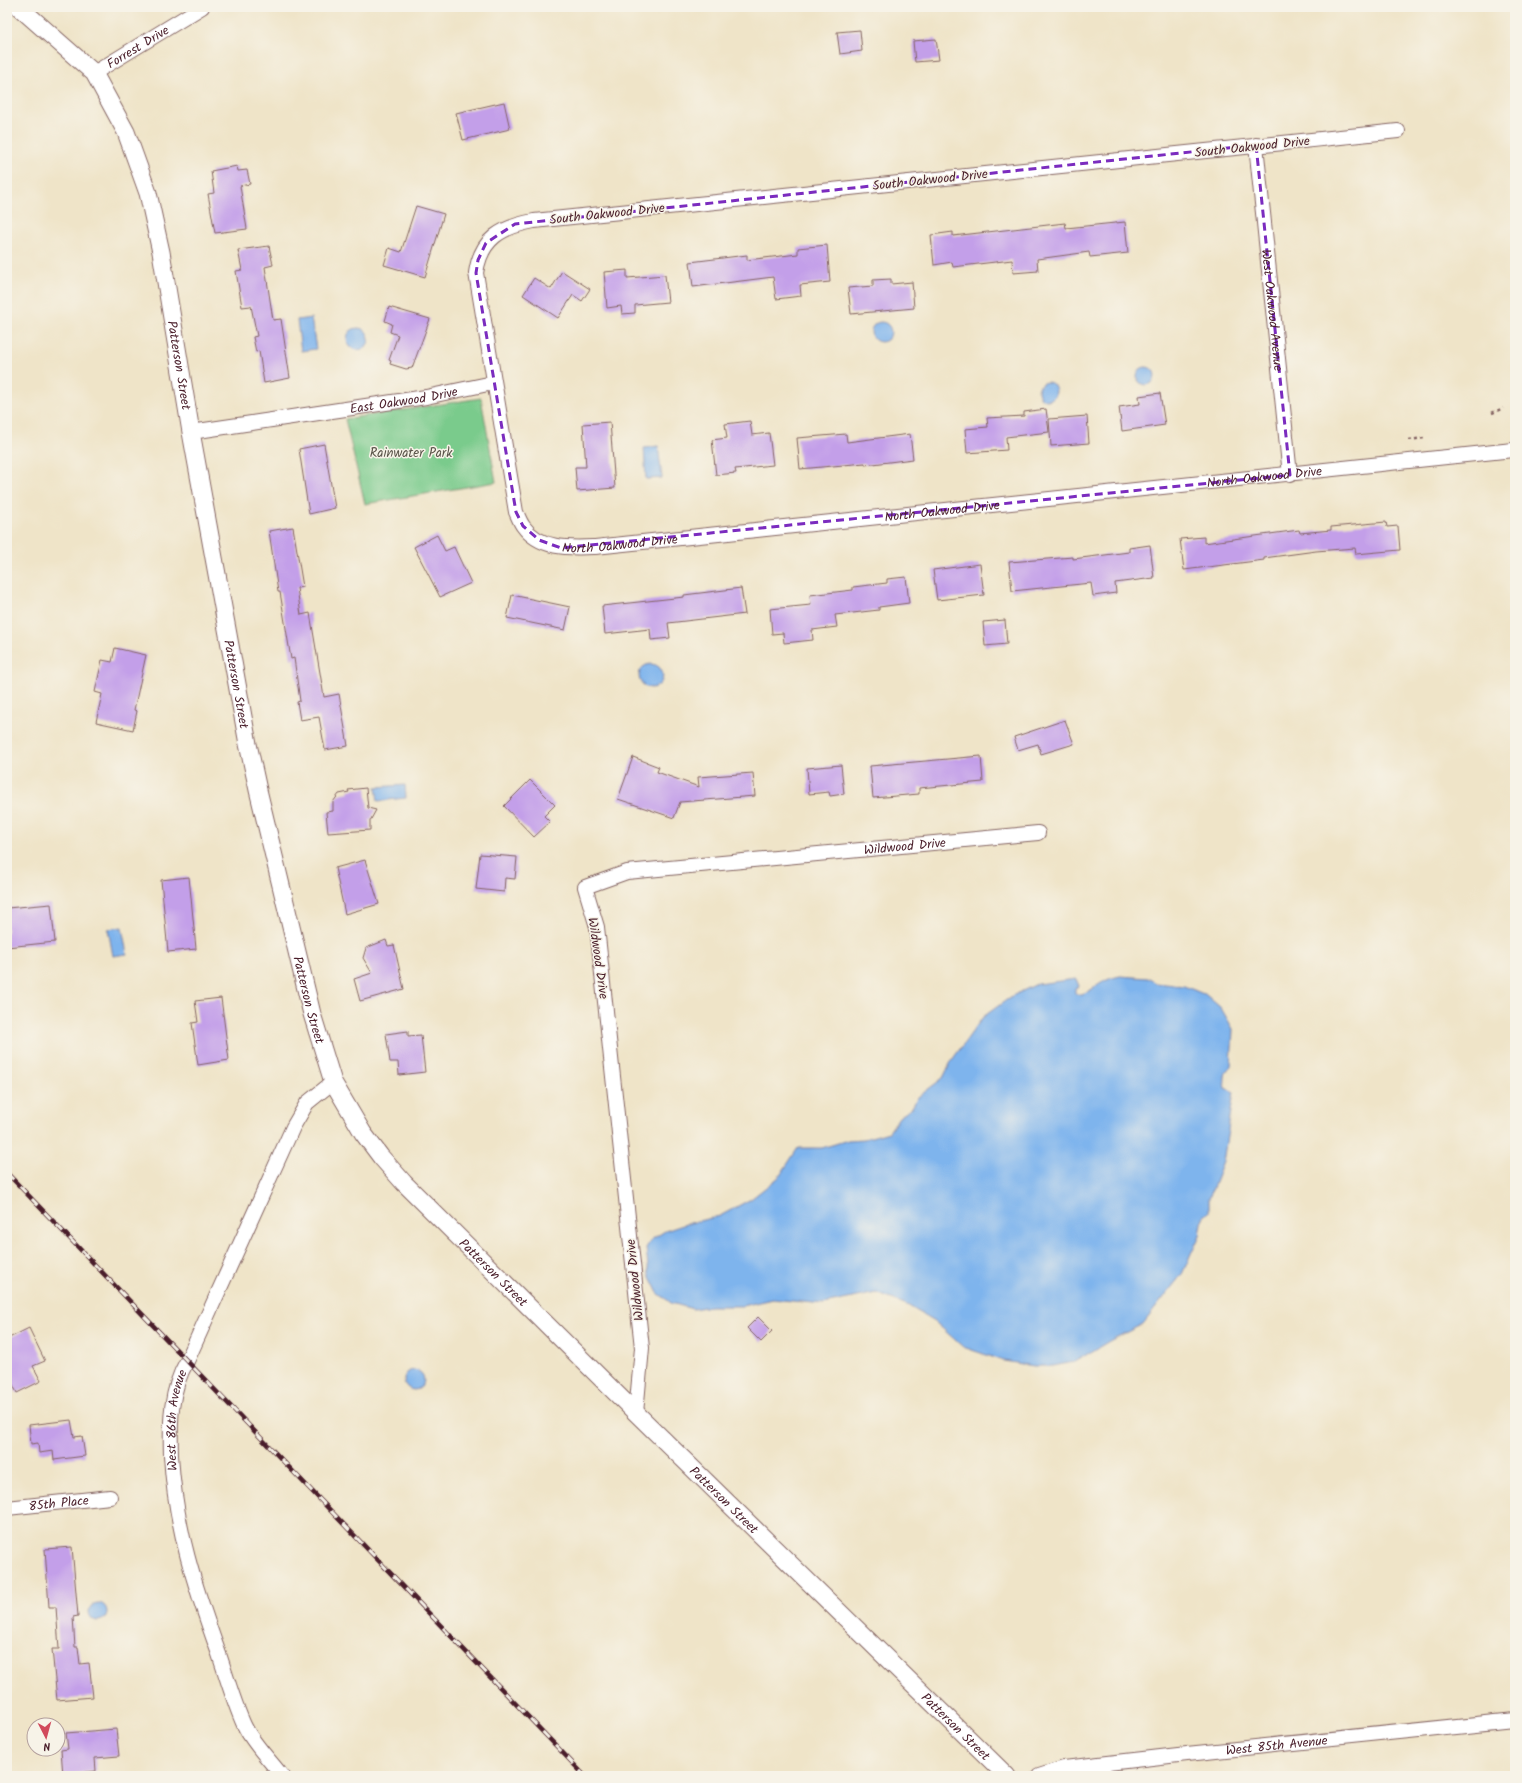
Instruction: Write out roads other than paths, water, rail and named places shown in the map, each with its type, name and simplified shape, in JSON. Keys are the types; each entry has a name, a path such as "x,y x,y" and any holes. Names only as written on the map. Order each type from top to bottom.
{"street":[{"name":"Patterson Street","path":"19,7 94,73 126,132 148,193 161,252 191,432 258,790 312,1014 333,1082 363,1133 380,1157 404,1183 636,1413 1007,1776"},
{"name":"Forrest Drive","path":"94,73 202,7"},
{"name":"South Oakwood Drive","path":"494,383 476,273 478,260 486,243 515,224 1398,131"},
{"name":"West Oakwood Avenue","path":"1256,145 1290,475"},
{"name":"East Oakwood Drive","path":"191,432 426,397 494,383"},
{"name":"North Oakwood Drive","path":"494,383 516,512 523,526 539,540 561,548 595,547 1290,475 1513,450"},
{"name":"Wildwood Drive","path":"636,1413 642,1348 597,927 585,887 627,872 1038,832"},
{"name":"West 86th Avenue","path":"282,1776 245,1726 200,1602 177,1514 170,1428 178,1376 255,1213 293,1127 308,1103 333,1082"},
{"name":"85th Place","path":"7,1508 110,1497"},
{"name":"West 85th Avenue","path":"1039,1776 1064,1768 1156,1757 1515,1720"}],"water":[{"path":"311,318 316,349 301,351 297,320"},
{"path":"881,322 888,325 891,332 888,339 881,342 874,339 871,332 874,325"},
{"path":"358,328 366,331 369,339 366,347 358,350 350,347 347,339 350,331"},
{"path":"1142,367 1150,367 1155,372 1153,383 1150,385 1142,385 1137,380 1137,372"},
{"path":"1043,382 1051,382 1056,387 1054,398 1051,400 1043,400 1038,395 1038,387"},
{"path":"658,446 662,478 646,479 644,448"},
{"path":"651,664 656,665 662,671 662,681 656,687 651,688 646,687 640,681 639,676 640,671 646,665"},
{"path":"405,785 406,798 378,801 376,787"},
{"path":"122,927 127,954 113,956 108,929"},
{"path":"1120,976 1148,978 1156,983 1184,986 1206,995 1221,1008 1233,1029 1231,1066 1226,1073 1225,1079 1226,1088 1234,1092 1223,1162 1209,1198 1209,1212 1203,1217 1200,1235 1182,1274 1143,1324 1111,1340 1074,1362 1053,1366 1034,1366 1004,1361 963,1347 934,1321 907,1305 876,1293 824,1304 772,1299 742,1306 711,1306 693,1309 671,1303 658,1293 649,1275 646,1248 651,1240 665,1231 686,1224 720,1216 751,1199 779,1177 798,1148 822,1148 848,1140 864,1139 889,1132 899,1117 911,1109 918,1097 943,1078 952,1060 983,1017 1012,996 1037,984 1076,979 1079,986 1075,988 1075,994 1079,994 1088,992 1109,979"},
{"path":"414,1370 421,1373 424,1380 421,1387 414,1390 407,1387 404,1380 407,1373"},
{"path":"94,1603 102,1603 107,1608 105,1619 102,1621 94,1621 89,1616 89,1608"}],"railway":[{"path":"7,1173 585,1776"}],"park label":[{"name":"Rainwater Park","path":"411,452"}]}
